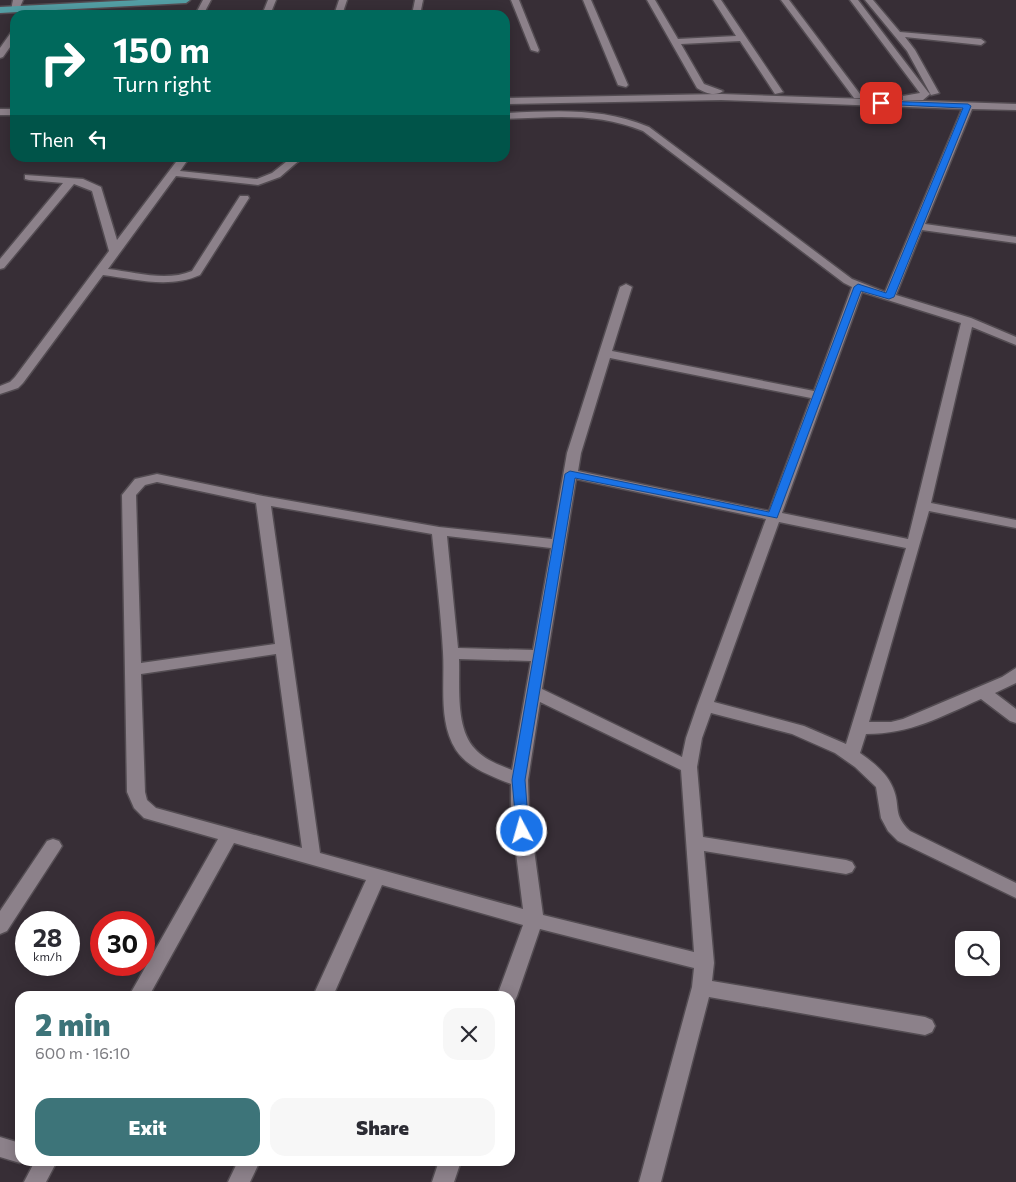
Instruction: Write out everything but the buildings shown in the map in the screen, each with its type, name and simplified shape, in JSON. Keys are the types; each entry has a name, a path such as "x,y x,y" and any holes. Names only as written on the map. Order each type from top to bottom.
{"main road":[{"path":"0,3 17,4 56,0"},
{"path":"56,10 186,0"},
{"path":"0,10 17,4"}],"street":[{"path":"515,0 535,50"},
{"path":"587,0 624,85"},
{"path":"651,0 700,86 704,89 914,99 925,94 854,0"},
{"path":"717,0 778,92"},
{"path":"785,0 857,96"},
{"path":"869,0 911,50 940,105"},
{"path":"898,34 982,42"},
{"path":"675,42 742,38"},
{"path":"1,51 10,39"},
{"path":"510,101 721,97 1016,107"},
{"path":"889,297 968,106"},
{"path":"510,116 593,114 633,123 646,129 838,275 858,287 967,321 1016,341"},
{"path":"0,390 14,385 19,380 181,162"},
{"path":"173,173 258,182 276,175 292,162"},
{"path":"29,177 83,182 97,189 115,252"},
{"path":"0,266 71,181"},
{"path":"100,271 175,280 190,277 196,273 244,198"},
{"path":"919,226 1016,240"},
{"path":"509,991 534,920 520,813 518,780 574,453 626,287"},
{"path":"650,1182 702,987 704,963 689,767 694,738 773,516 858,287"},
{"path":"851,756 914,544 967,321"},
{"path":"605,353 818,396"},
{"path":"570,474 914,544"},
{"path":"558,544 439,532 263,500 157,478 144,480 133,485 128,494 136,792 140,803 150,813 166,819 534,920 704,963"},
{"path":"263,500 312,859"},
{"path":"922,506 1016,524"},
{"path":"439,532 451,654 455,725 460,740 468,754 482,764 518,780"},
{"path":"133,670 284,648"},
{"path":"451,654 540,656"},
{"path":"859,728 891,728 907,724 1008,681 1016,674"},
{"path":"534,692 689,767"},
{"path":"982,692 1016,717"},
{"path":"705,706 816,734 851,756 880,780 888,794 890,818 895,827 904,836 1016,892"},
{"path":"142,991 229,836"},
{"path":"695,843 846,867"},
{"path":"0,926 53,846"},
{"path":"325,991 377,877"},
{"path":"702,987 925,1026"},
{"path":"0,1147 15,1152"},
{"path":"35,1182 43,1166"},
{"path":"239,1182 247,1166"},
{"path":"443,1182 448,1166"}],"route":[{"path":"522,831 518,780 570,474 773,516 858,287 889,297 968,106 881,103"}]}
